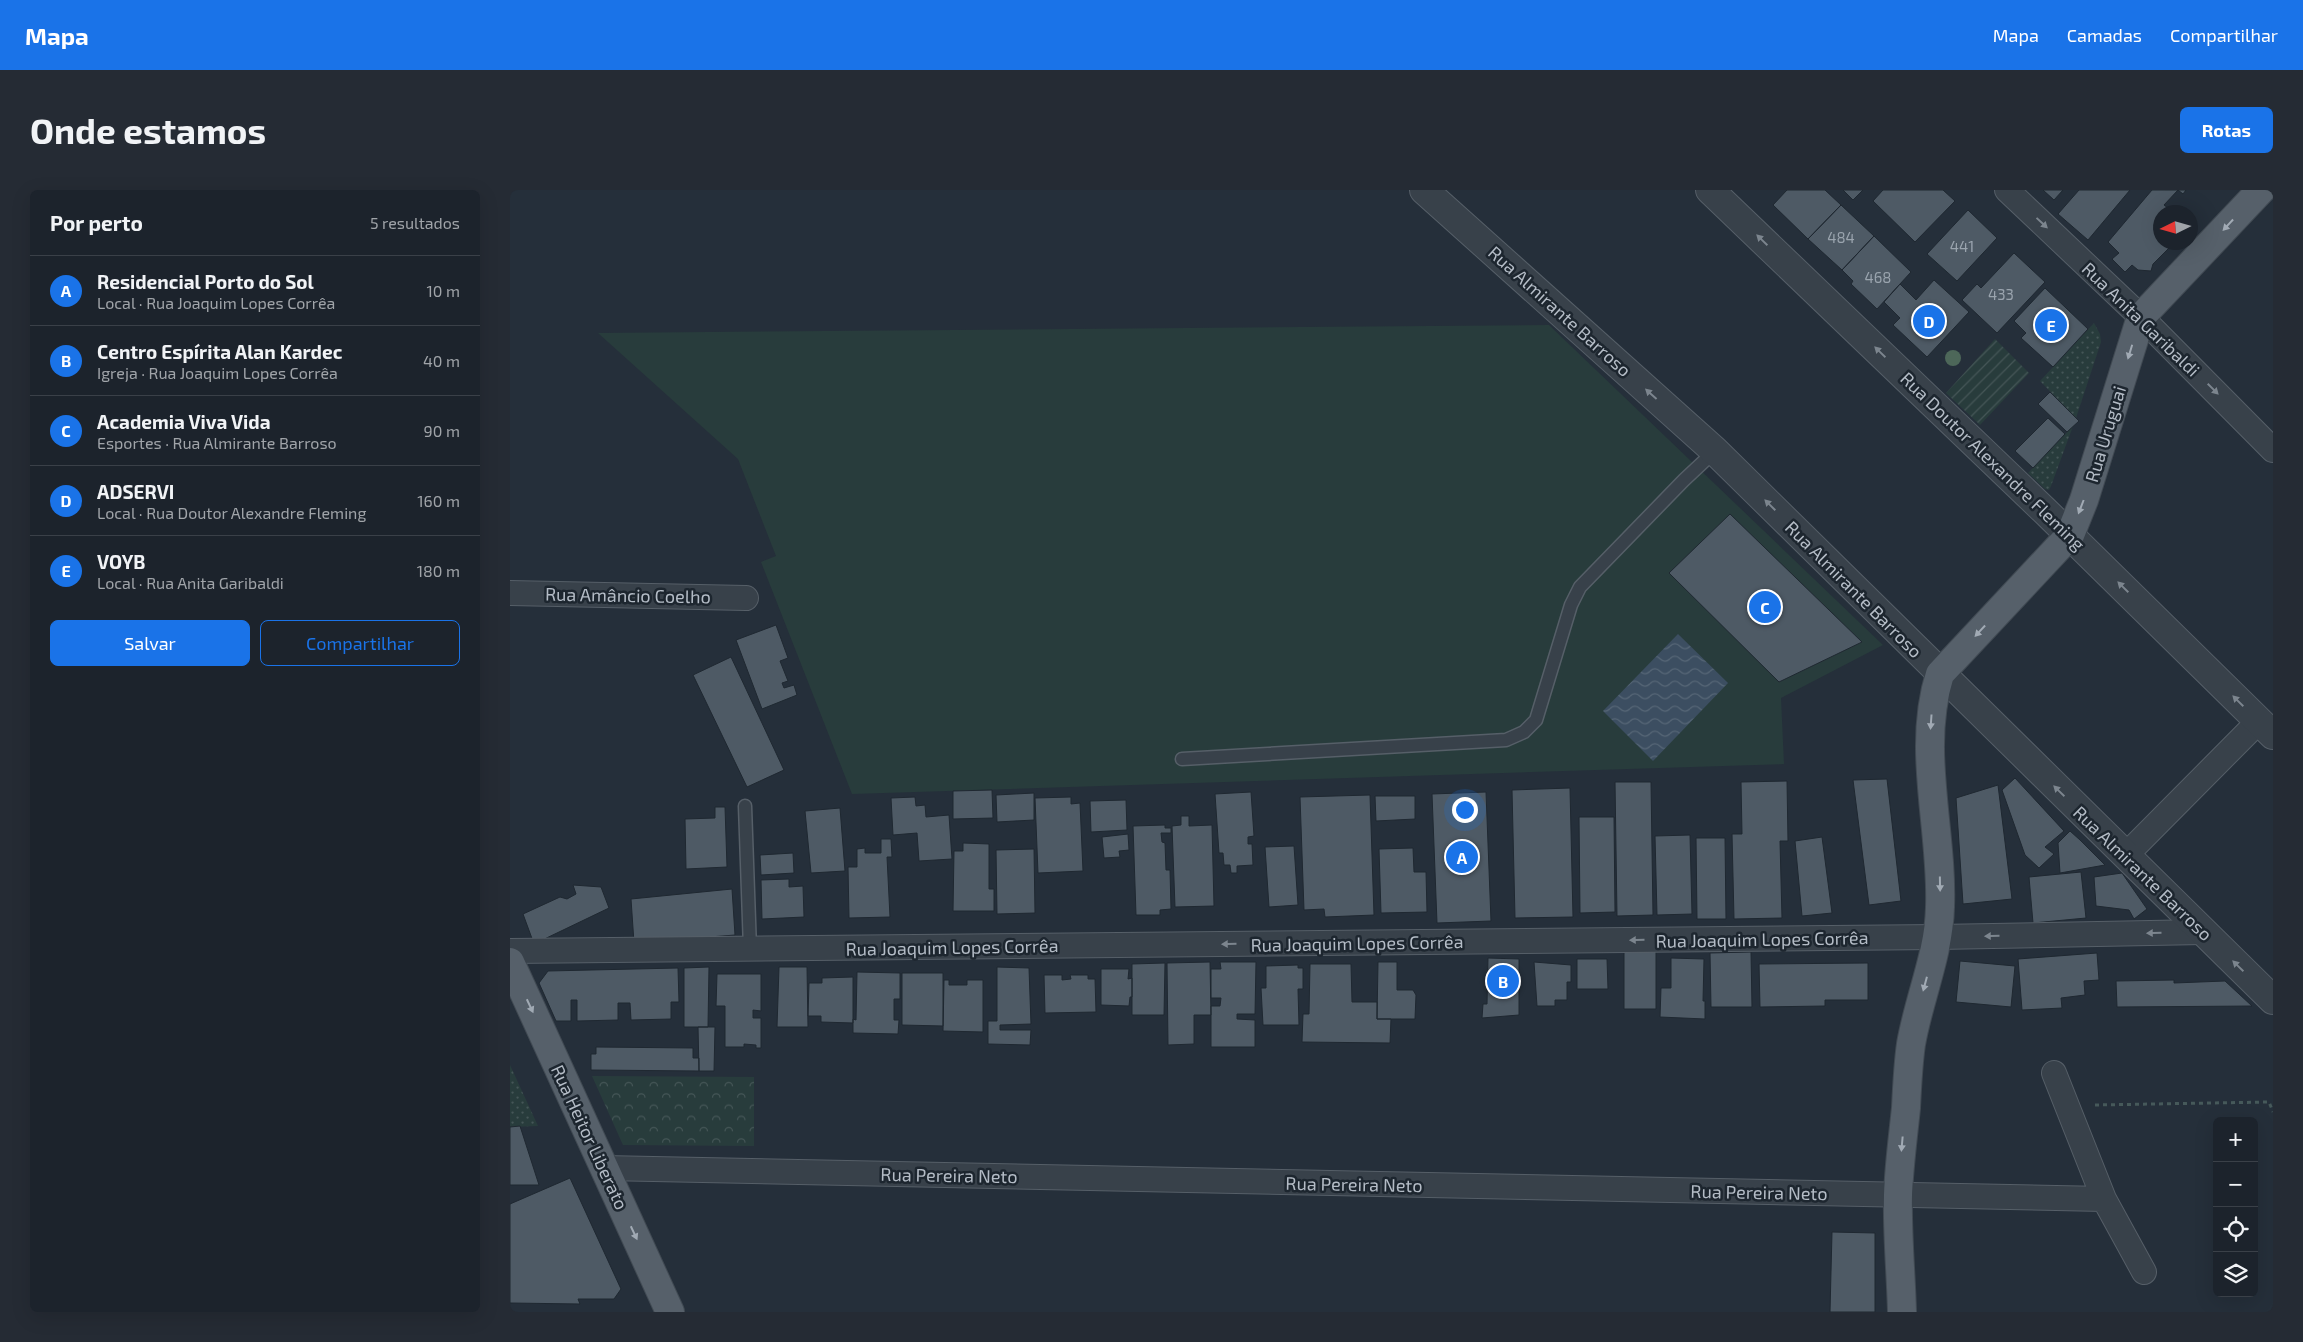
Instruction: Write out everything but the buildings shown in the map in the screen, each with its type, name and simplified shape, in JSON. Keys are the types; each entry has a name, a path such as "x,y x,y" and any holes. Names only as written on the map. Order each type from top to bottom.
{"main road":[{"name":"Rua Uruguai","path":"1940,674 2070,535 2084,500 2141,317 2261,190"},
{"path":"1902,1312 1898,1195 1911,1045 1938,937 1940,858 1930,747 1934,694 1940,674"},
{"name":"Rua Heitor Liberato","path":"510,962 670,1312"}],"street":[{"name":"Rua Almirante Barroso","path":"1424,190 1715,451 2273,1000"},
{"name":"Rua Doutor Alexandre Fleming","path":"1710,190 2070,535 2266,728"},
{"name":"Rua Anita Garibaldi","path":"2007,190 2141,317 2273,450"},
{"name":"Rua Amâncio Coelho","path":"510,592 746,598"},
{"path":"2125,856 2266,728"},
{"name":"Rua Joaquim Lopes Corrêa","path":"510,951 1938,937 2203,932"},
{"path":"2054,1073 2104,1199 2144,1272"},
{"name":"Rua Pereira Neto","path":"604,1168 2104,1199"}],"lane":[{"path":"1182,759 1506,740 1524,732 1536,720 1571,605 1580,587 1684,480 1715,451"},
{"path":"745,806 750,949"}],"path":[{"path":"2066,1106 2269,1102 2273,1112"}],"green space":[{"path":"2094,323 2100,334 2101,342 2076,418 2040,381"},
{"path":"1549,325 1883,645 1781,698 1784,764 852,794 761,562 776,556 738,459 598,333"},
{"path":"1995,339 2029,373 1980,425 1946,393"},
{"path":"2073,426 2051,486 2049,490 2045,489 2028,473"},
{"path":"510,1065 538,1126 510,1127"},
{"path":"592,1076 754,1077 754,1146 623,1145"}],"water":[{"path":"1678,634 1728,683 1653,761 1603,711"}],"place":[{"name":"ADSERVI","path":"1929,321"},
{"name":"VOYB","path":"2051,325"},
{"name":"Academia Viva Vida","path":"1765,607"},
{"name":"Residencial Porto do Sol","path":"1462,857"},
{"name":"Centro Espírita Alan Kardec","path":"1503,981"}]}
